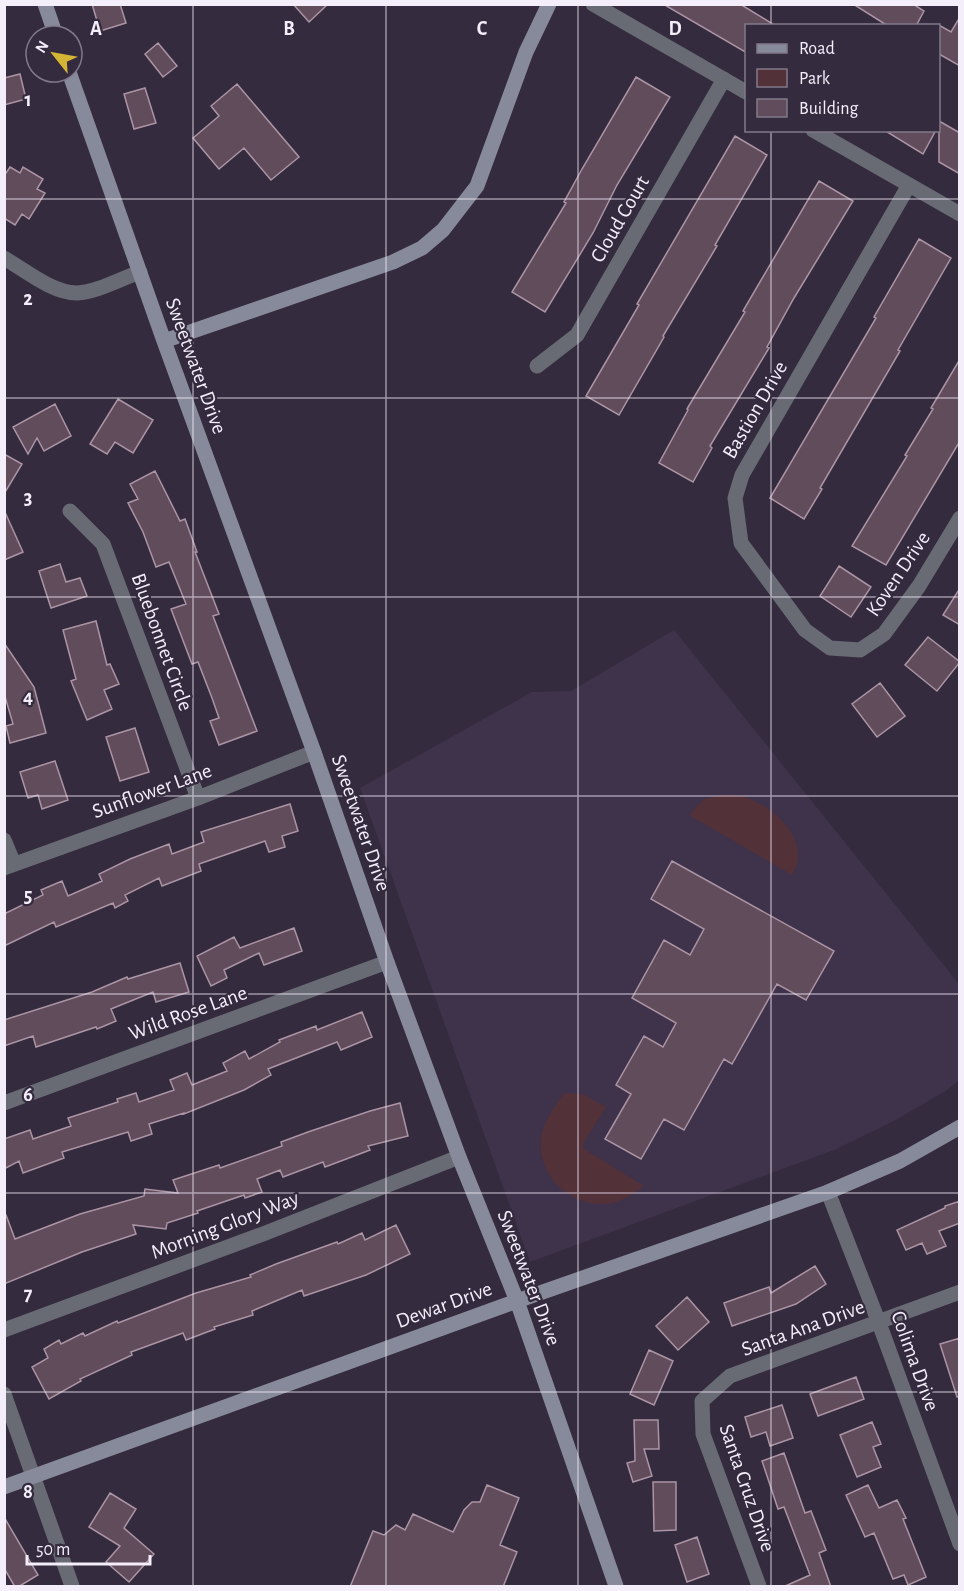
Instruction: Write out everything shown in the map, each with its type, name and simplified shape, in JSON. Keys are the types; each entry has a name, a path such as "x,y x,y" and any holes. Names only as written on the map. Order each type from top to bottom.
{"street":[{"path":"45,4 52,24"},
{"path":"164,341 393,262 422,248 443,230 477,186 526,52 549,4"},
{"path":"593,4 745,91"},
{"name":"Cloud Court","path":"537,366 577,335 724,79"},
{"name":"Sweetwater Drive","path":"73,84 314,752 387,962 459,1157 517,1301 616,1587"},
{"path":"816,132 960,214"},
{"name":"Bastion Drive","path":"830,648 805,630 741,543 735,498 742,475 909,185"},
{"path":"4,258 58,289 76,293 91,290 140,272"},
{"name":"Bluebonnet Circle","path":"70,511 103,544 198,798"},
{"name":"Koven Drive","path":"830,648 860,650 884,634 919,586 960,518"},
{"name":"Sunflower Lane","path":"9,866 198,798 314,752"},
{"path":"4,840 9,866"},
{"name":"Wild Rose Lane","path":"4,1102 387,962"},
{"name":"Dewar Drive","path":"4,1487 517,1301 828,1192 900,1161 960,1128"},
{"name":"Morning Glory Way","path":"4,1330 263,1234 459,1157"},
{"name":"Colima Drive","path":"828,1192 960,1544"},
{"name":"Santa Ana Drive","path":"702,1401 730,1376 960,1292"},
{"path":"4,1394 72,1587"},
{"name":"Santa Cruz Drive","path":"702,1401 703,1434 759,1587"}],"shaded area":[{"path":"674,630 959,984 959,1080 947,1090 894,1121 834,1150 530,1262 360,788 532,692 571,691"}],"green space":[{"path":"735,795 759,803 785,824 796,842 798,852 797,864 792,875 689,815 704,799"},
{"path":"564,1093 583,1094 606,1107 583,1144 584,1149 644,1186 620,1201 601,1204 574,1197 562,1190 552,1179 541,1153 541,1138 547,1120"}],"building":[{"path":"92,4 120,4 126,23 100,31"},
{"path":"293,4 328,4 309,22"},
{"path":"663,4 740,4 773,24 745,24 745,52"},
{"path":"853,4 913,4 924,11 917,24 885,24"},
{"path":"960,17 960,66 940,55 940,26 951,32"},
{"path":"158,43 177,66 163,77 145,54"},
{"path":"20,74 26,99 4,105 4,78"},
{"path":"636,77 670,97 545,312 512,292 566,203 564,202 582,169"},
{"path":"237,84 299,157 271,180 244,148 219,169 193,138 219,116 211,106"},
{"path":"145,88 156,123 134,129 124,94"},
{"path":"940,122 960,133 960,174 939,162"},
{"path":"887,132 935,132 923,154"},
{"path":"735,136 767,155 619,415 586,396"},
{"path":"10,167 20,173 23,167 43,179 37,189 45,193 29,219 22,214 15,225 4,218 4,176"},
{"path":"819,181 853,201 794,298 767,347 769,348 710,446 712,448 693,482 659,463 687,409"},
{"path":"919,239 951,258 804,519 770,498 876,318 874,317"},
{"path":"960,359 960,441 886,565 852,546 907,456 905,455"},
{"path":"118,399 153,420 133,453 115,442 107,454 90,444"},
{"path":"55,404 71,436 44,451 37,438 28,454 13,427"},
{"path":"4,454 22,464 4,494"},
{"path":"155,471 180,521 185,519 219,614 213,616 257,731 219,745 210,721 219,718 212,698 198,662 192,664 171,609 186,604 169,562 156,567 143,532 128,503 138,499 130,484"},
{"path":"4,510 23,552 4,560"},
{"path":"60,564 66,582 80,578 87,596 51,608 39,571"},
{"path":"839,566 871,587 851,617 820,596"},
{"path":"960,588 960,625 943,615"},
{"path":"96,621 107,665 110,664 119,684 104,690 112,709 87,720 71,681 76,679 63,630"},
{"path":"928,637 960,662 937,691 905,665"},
{"path":"4,643 34,687 46,733 10,743 6,726 13,724 4,693"},
{"path":"880,683 905,716 877,737 852,704"},
{"path":"135,728 149,772 120,781 106,737"},
{"path":"55,761 68,800 42,809 38,795 28,798 20,772"},
{"path":"290,804 298,831 282,836 285,847 269,852 265,841 199,864 201,871 162,886 159,878 125,895 128,901 115,908 113,903 56,927 54,922 4,946 4,914 43,895 41,890 62,881 68,896 102,881 99,874 130,859 169,844 172,854 204,842 201,832"},
{"path":"672,861 834,951 806,1000 777,984 732,1064 724,1059 684,1130 664,1119 641,1159 605,1139 631,1094 616,1085 644,1036 663,1047 676,1023 632,998 664,940 690,955 704,929 651,899"},
{"path":"294,928 302,951 264,965 259,953 224,970 227,978 211,986 197,956 234,937 240,948"},
{"path":"180,963 189,992 156,1002 153,992 111,1009 116,1021 97,1029 96,1027 36,1047 33,1036 4,1046 4,1020 92,992 127,977 128,979"},
{"path":"362,1012 372,1037 341,1050 337,1042 268,1069 271,1075 244,1090 184,1114 149,1124 152,1134 131,1141 128,1132 62,1152 64,1158 23,1173 19,1161 4,1169 4,1139 30,1130 33,1139 71,1126 68,1118 118,1102 117,1099 136,1093 139,1102 174,1090 170,1080 187,1073 192,1085 227,1071 223,1063 245,1051 249,1059 280,1042 279,1040 316,1026 317,1030"},
{"path":"400,1103 408,1136 368,1146 370,1150 325,1167 323,1162 283,1177 280,1170 257,1179 262,1192 245,1198 244,1195 197,1211 198,1213 167,1223 166,1229 133,1225 136,1234 82,1252 4,1284 4,1215 6,1215 15,1239 80,1214 144,1196 145,1189 178,1193 173,1180 219,1165 220,1168 282,1146 281,1142 308,1132"},
{"path":"960,1201 960,1223 939,1231 946,1246 927,1254 922,1243 906,1250 897,1230"},
{"path":"396,1225 410,1254 366,1275 304,1296 302,1290 252,1311 253,1315 214,1327 215,1329 186,1340 183,1333 131,1352 132,1355 80,1379 81,1381 49,1399 32,1367 48,1358 44,1349 59,1340 61,1344 83,1333 85,1336 117,1321 118,1323 196,1293 251,1277 250,1275 276,1264 337,1242 338,1244 362,1233 365,1240"},
{"path":"815,1266 826,1284 796,1304 732,1326 724,1303 769,1287 771,1293"},
{"path":"687,1297 709,1322 678,1350 656,1326"},
{"path":"960,1338 960,1397 957,1397 940,1344"},
{"path":"649,1350 673,1361 654,1405 630,1394"},
{"path":"856,1377 864,1399 818,1416 810,1394"},
{"path":"782,1405 793,1438 770,1446 766,1432 751,1437 745,1417"},
{"path":"634,1420 658,1420 659,1449 644,1449 652,1476 633,1482 627,1463 635,1461"},
{"path":"872,1422 881,1444 873,1447 881,1467 857,1477 840,1435"},
{"path":"784,1453 805,1513 811,1511 826,1550 819,1553 831,1587 783,1587 810,1575 784,1507 778,1509 762,1461"},
{"path":"653,1482 676,1482 676,1530 654,1531"},
{"path":"487,1485 519,1498 500,1545 517,1552 503,1587 350,1587 373,1531 384,1535 396,1525 405,1530 413,1514 453,1532 464,1510 472,1502 480,1502"},
{"path":"868,1485 879,1508 897,1500 906,1518 903,1519 926,1577 908,1585 904,1575 893,1579 874,1533 865,1537 846,1495"},
{"path":"110,1493 136,1509 124,1528 154,1554 129,1582 106,1562 120,1546 89,1527"},
{"path":"4,1517 38,1575 18,1587 15,1587 4,1568"},
{"path":"697,1537 709,1574 687,1582 675,1545"}]}
